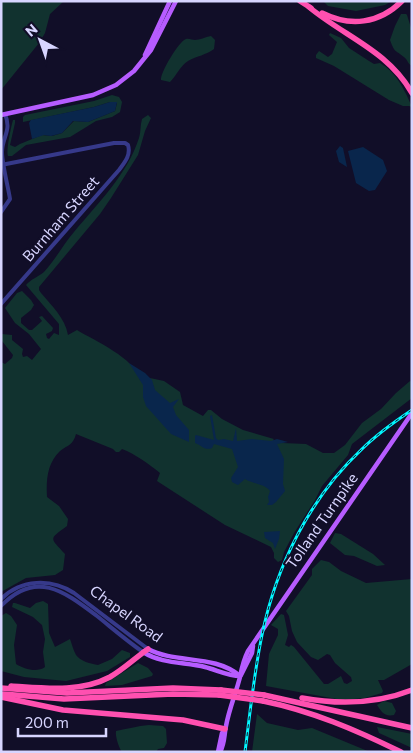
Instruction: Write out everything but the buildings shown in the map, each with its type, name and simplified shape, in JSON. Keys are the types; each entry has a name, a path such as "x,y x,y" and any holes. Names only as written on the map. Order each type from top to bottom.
{"highway":[{"path":"300,1 384,58 398,73 412,93"},
{"path":"309,7 337,20 360,22 382,16 402,1"},
{"path":"1,687 54,688 86,685 101,681 116,673 145,651"},
{"path":"1,687 67,693 173,688 220,692 265,697 412,728"},
{"path":"265,697 279,694 333,702 352,702 382,699 412,690"},
{"path":"1,695 64,698 220,692"},
{"path":"1,695 68,711 183,720 225,729"},
{"path":"265,697 333,720 401,752"}],"main road":[{"path":"144,58 170,1"},
{"path":"3,114 104,91 127,77 158,38 176,1"},
{"name":"Tolland Turnpike","path":"219,752 222,733 225,729 240,676 252,653 253,645 277,607 412,412"},
{"name":"Chapel Road","path":"145,651 160,660 208,665 234,671 240,676"}],"street":[{"path":"1,212 10,199 3,165 2,150 8,125 3,114"},
{"name":"Burnham Street","path":"1,304 127,160 129,153 128,145 125,143 114,143 3,165"},
{"name":"Chapel Road","path":"1,599 17,588 37,582 59,585 145,651"},
{"name":"Chapel Road","path":"1,606 18,593 37,588 55,589 74,596"}],"green space":[{"path":"1,1 64,1 50,14 45,33 39,43 1,90"},
{"path":"323,1 392,1 385,5 356,11 328,6"},
{"path":"401,14 407,15 412,31 412,66 395,50 390,40"},
{"path":"330,33 341,38 349,48 369,61 374,64 380,63 386,67 400,83 412,107 403,106 389,100 334,66 316,58 319,51 328,57 332,54 337,42 329,35"},
{"path":"211,36 215,40 214,49 185,63 170,82 161,80 167,64 183,41"},
{"path":"112,95 119,97 122,102 120,112 112,117 96,121 70,137 26,145 12,156 8,156 8,144 13,120 15,120 15,123 10,145 15,147 42,135 52,136 62,133 74,121 88,122 115,111 117,103 110,102 23,122 25,115 94,101"},
{"path":"148,115 151,118 138,155 111,198 100,214 39,287 41,293 61,318 68,335 77,330 123,357 137,372 140,380 154,388 150,378 164,381 180,392 183,405 203,416 208,410 211,410 222,419 243,430 282,443 306,444 323,453 334,453 345,445 362,423 381,409 410,381 412,382 412,398 352,444 348,455 322,486 294,533 282,560 278,562 274,558 271,547 225,525 157,481 160,473 142,459 122,449 116,452 113,449 76,434 72,443 60,451 52,461 47,479 47,497 59,506 68,519 67,526 53,539 65,554 63,570 55,575 26,578 1,592 1,362 5,364 13,355 2,341 2,334 12,335 12,340 23,349 23,357 27,356 32,360 41,349 29,334 15,323 5,308 17,293 22,291 34,305 21,318 21,323 29,330 32,330 42,321 39,317 42,316 53,328 52,331 46,334 47,338 49,339 54,333 59,335 59,324 26,285 44,272 119,176 134,151 140,136 142,119"},
{"path":"335,533 341,534 373,554 385,565 377,566 354,556 345,555 330,543"},
{"path":"321,560 329,562 341,571 366,583 412,579 412,664 384,680 378,680 383,691 382,693 365,698 342,700 266,686 269,654 278,635 278,629 271,625 281,614 284,615 288,635 285,645 294,647 324,684 328,684 341,676 344,683 347,684 352,681 351,677 335,663 330,655 327,654 318,660 311,657 297,642 286,611 312,575 312,569"},
{"path":"43,601 48,604 49,633 55,647 70,639 76,655 80,659 98,665 112,659 122,650 130,653 130,657 107,671 66,681 24,677 1,671 1,616 6,613 11,616 17,625 14,645 16,664 30,670 38,670 45,667 43,652 45,639 42,625 33,617 12,607 13,603 15,603 30,608 36,603"},
{"path":"138,663 148,668 153,674 152,676 122,685 105,686 106,683"},
{"path":"384,701 392,703 396,711 394,715 383,713 377,705"},
{"path":"257,714 267,723 298,730 312,728 370,752 252,752"},
{"path":"149,725 163,726 166,729 167,743 164,748 158,749 156,752 122,752 116,731"},
{"path":"377,727 412,734 412,748 379,733"}],"water":[{"path":"117,102 115,111 88,122 73,121 62,133 51,136 44,135 32,139 29,123 31,120"},
{"path":"340,146 343,148 347,167 339,162 336,151"},
{"path":"363,147 383,160 387,171 375,190 369,191 356,183 348,151"},
{"path":"129,363 145,373 152,380 155,390 170,403 179,399 173,407 176,415 189,430 189,442 171,434 146,406 143,397 143,385"},
{"path":"212,415 218,440 233,441 236,428 237,441 252,439 271,441 277,439 288,442 277,444 284,459 283,484 285,491 272,505 267,505 270,491 265,487 245,479 238,485 232,482 231,478 238,467 232,449 214,444 212,448 207,449 195,443 196,435 214,440 210,416"},
{"path":"280,531 275,549 273,543 265,538 264,532"}],"railway":[{"path":"245,752 252,693 262,635 268,609 286,559 311,511 326,489 361,450 412,410"}]}
